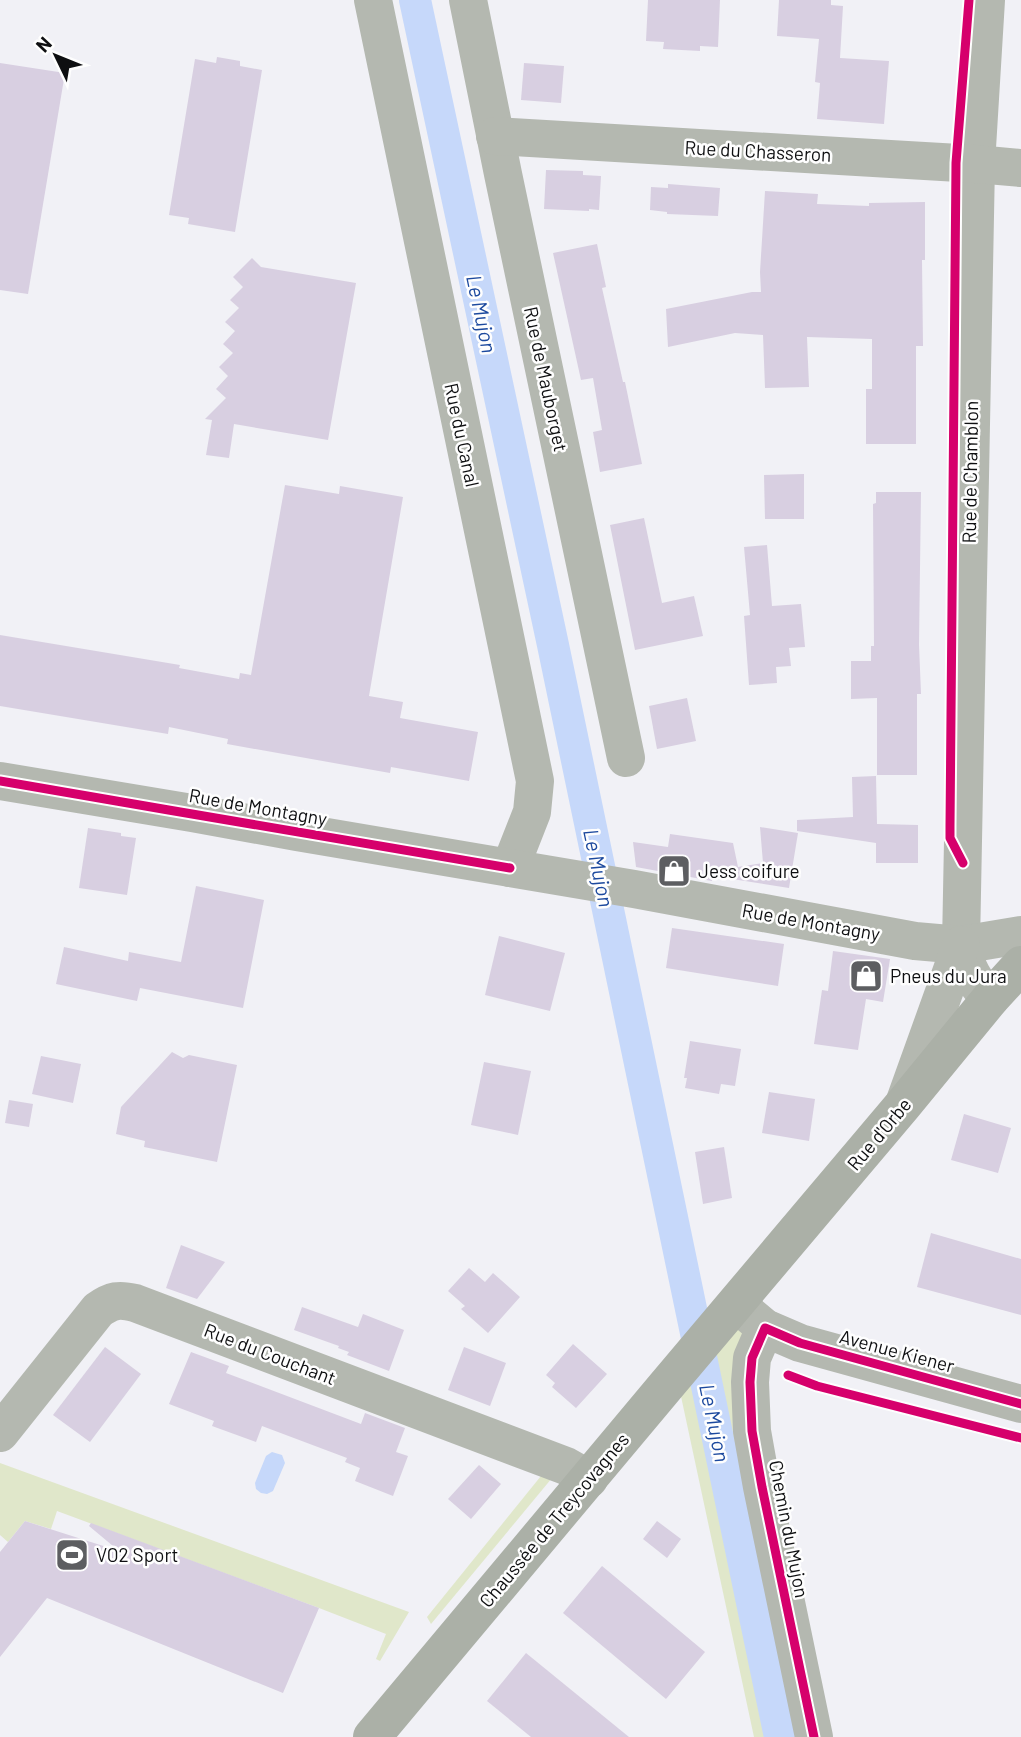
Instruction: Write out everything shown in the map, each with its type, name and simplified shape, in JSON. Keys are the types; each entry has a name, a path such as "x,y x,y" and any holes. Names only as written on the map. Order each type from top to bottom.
{"main road":[{"name":"Rue d'Orbe","path":"728,1312 1021,965"},
{"name":"Chaussée de Treycovagnes","path":"372,1737 728,1312"}],"street":[{"name":"Rue du Canal","path":"373,0 535,781 532,811 510,869"},
{"name":"Rue de Mauborget","path":"468,0 626,758"},
{"name":"Rue de Chamblon","path":"986,0 976,164 961,944 974,982 990,999"},
{"name":"Rue du Chasseron","path":"495,136 1021,168"},
{"name":"Rue de Montagny","path":"0,782 635,889 915,941 961,944"},
{"path":"961,944 1021,935"},
{"name":"Rue de Chamblon","path":"903,1105 961,944"},
{"name":"Rue du Couchant","path":"0,1433 98,1310 110,1301 121,1300 501,1441 566,1466 589,1479"},
{"name":"Avenue Kiener","path":"728,1312 800,1343 1021,1404"},
{"name":"Chemin du Mujon","path":"765,1328 752,1358 752,1431 814,1737"}],"green space":[{"path":"736,1302 752,1358 814,1737 754,1737 676,1373"},
{"path":"0,1463 409,1612 380,1661 376,1659 386,1634 57,1511 51,1529 25,1521 8,1542 0,1535"},
{"path":"545,1471 552,1478 431,1624 427,1617"}],"water":[{"path":"272,1452 282,1455 285,1463 273,1491 261,1493 256,1489 255,1483 266,1456"}],"building":[{"path":"648,0 720,0 718,47 700,46 700,51 663,49 664,42 646,41"},
{"path":"779,0 831,0 831,5 843,6 840,58 889,61 884,124 817,119 820,83 815,82 819,39 777,36"},
{"path":"217,57 240,61 240,66 262,70 235,232 188,224 189,218 169,215 195,59 216,63"},
{"path":"0,63 65,73 28,294 0,290"},
{"path":"524,63 564,66 561,103 521,100"},
{"path":"546,170 583,171 583,175 601,176 599,210 544,209"},
{"path":"668,184 720,188 718,216 667,214 650,210 651,187 668,188"},
{"path":"765,191 818,194 817,204 869,206 869,203 925,202 925,260 922,260 923,346 916,346 916,444 866,444 866,389 872,389 872,339 807,337 809,387 765,388 763,335 735,333 668,347 666,309 761,292"},
{"path":"597,244 606,287 602,288 642,464 600,472 593,432 602,430 593,378 581,380 553,253"},
{"path":"252,258 261,267 356,283 328,440 234,424 229,458 206,455 212,420 205,419 226,398 216,389 228,376 219,367 233,353 223,344 235,331 225,322 239,308 230,300 243,287 233,277"},
{"path":"804,474 804,519 765,519 764,475"},
{"path":"285,485 339,494 340,486 403,497 369,696 403,702 400,718 478,732 469,781 391,767 390,773 227,744 228,739 169,727 168,734 0,706 0,635 180,665 179,668 239,679 240,673 251,675"},
{"path":"876,492 921,492 921,694 917,694 917,775 877,775 877,698 851,699 851,661 871,661 871,646 874,646 873,504 876,503"},
{"path":"644,518 662,603 694,596 703,636 635,650 610,525"},
{"path":"767,545 772,606 801,604 805,647 789,648 791,666 776,667 777,683 749,685 744,616 750,615 744,547"},
{"path":"687,698 696,741 657,749 649,706"},
{"path":"876,776 877,824 918,825 918,863 876,863 876,843 797,831 797,820 853,817 852,777"},
{"path":"760,827 798,833 789,888 713,876 712,881 636,867 633,842 668,847 670,834 733,843 738,867 763,863"},
{"path":"88,828 136,838 127,895 79,888"},
{"path":"196,886 264,900 243,1008 140,988 137,1001 56,984 64,947 128,961 129,952 181,962"},
{"path":"672,928 784,944 778,986 666,968"},
{"path":"499,936 565,953 550,1011 485,995"},
{"path":"833,951 890,959 883,1002 866,999 858,1050 814,1044 822,990 828,991"},
{"path":"690,1041 741,1049 735,1086 721,1084 719,1094 685,1088"},
{"path":"172,1052 183,1058 189,1055 237,1065 217,1162 144,1147 145,1141 116,1134 121,1107"},
{"path":"41,1056 81,1064 73,1103 32,1094"},
{"path":"484,1062 531,1071 518,1135 471,1125"},
{"path":"769,1092 815,1099 809,1141 762,1133"},
{"path":"9,1100 33,1104 29,1127 5,1123"},
{"path":"964,1114 1011,1128 998,1173 951,1160"},
{"path":"724,1147 732,1198 703,1204 695,1152"},
{"path":"931,1233 1021,1259 1021,1315 917,1287"},
{"path":"181,1245 225,1262 197,1299 166,1288"},
{"path":"469,1268 485,1282 493,1273 520,1297 488,1333 461,1309 465,1306 448,1291"},
{"path":"302,1307 358,1327 363,1314 404,1330 389,1371 347,1355 349,1352 338,1348 339,1346 294,1330"},
{"path":"573,1344 607,1374 576,1408 552,1387 555,1383 546,1375"},
{"path":"105,1347 141,1374 90,1442 53,1415"},
{"path":"464,1347 506,1363 490,1406 448,1390"},
{"path":"191,1352 229,1366 226,1373 361,1424 365,1413 405,1428 396,1452 408,1456 393,1496 355,1481 360,1468 345,1462 347,1458 262,1426 256,1442 212,1426 214,1421 169,1404"},
{"path":"479,1465 501,1484 471,1519 448,1499"},
{"path":"25,1521 119,1551 89,1526 91,1523 319,1608 283,1693 47,1598 0,1657 0,1552"},
{"path":"657,1521 681,1539 667,1558 643,1539"},
{"path":"602,1566 705,1652 666,1699 563,1613"},
{"path":"526,1653 629,1737 531,1737 487,1701"}],"waterway":[{"name":"Le Mujon","path":"415,0 553,645 780,1737"}],"cycle path":[{"path":"963,863 950,838 950,826 956,163 969,0"},
{"path":"0,781 510,868"},
{"path":"814,1737 752,1431 752,1358 765,1328 800,1343 1021,1404"},
{"path":"788,1375 817,1386 1021,1438"}],"place":[{"name":"Jess coifure","path":"674,871"},
{"name":"Pneus du Jura","path":"866,976"},
{"name":"VO2 Sport","path":"72,1555"}]}
